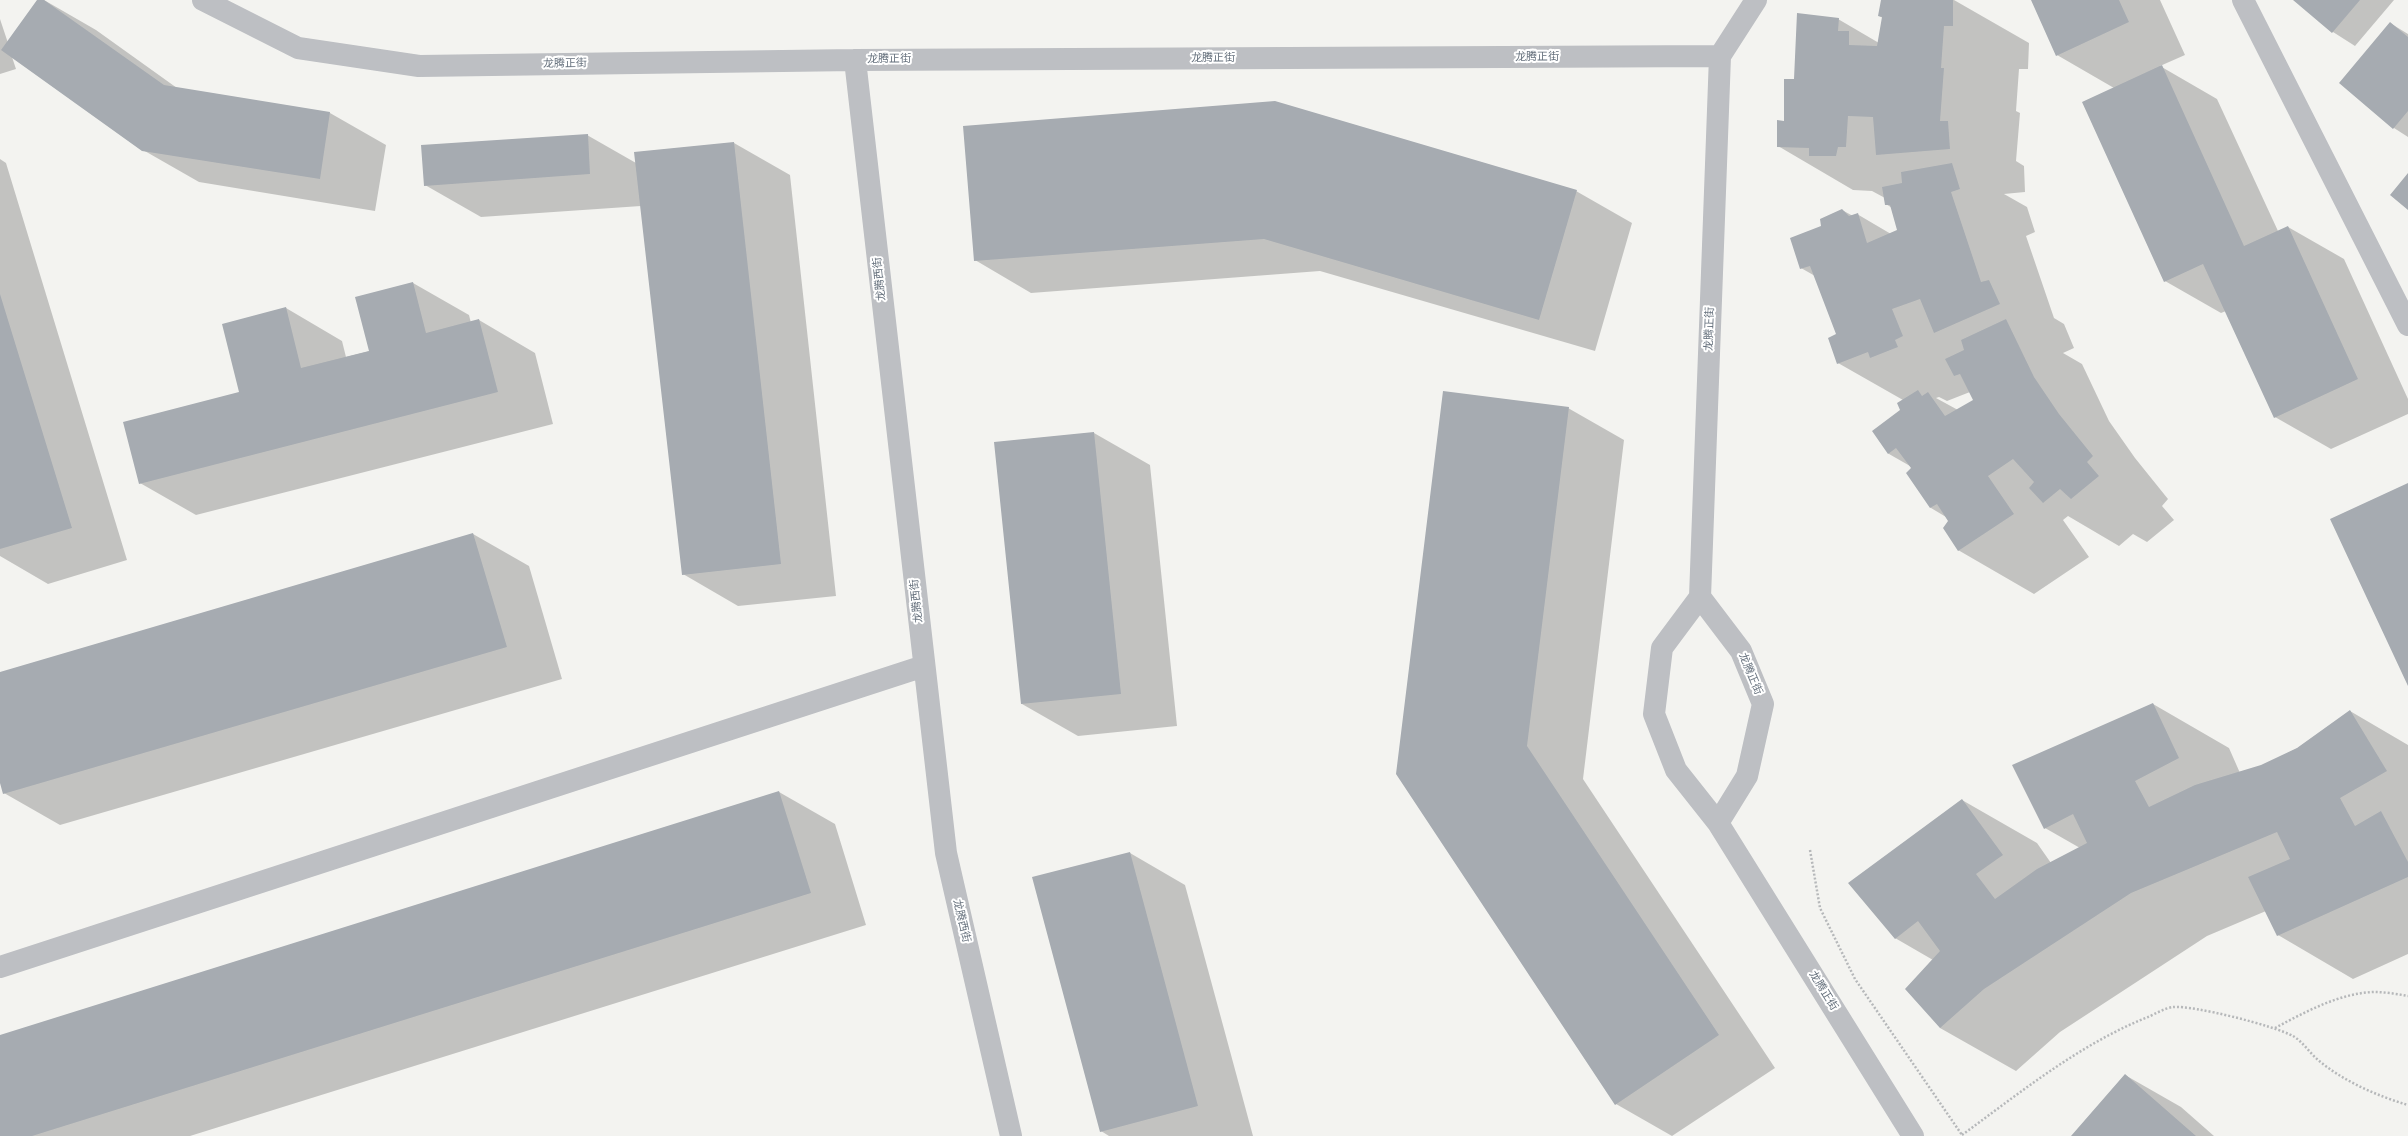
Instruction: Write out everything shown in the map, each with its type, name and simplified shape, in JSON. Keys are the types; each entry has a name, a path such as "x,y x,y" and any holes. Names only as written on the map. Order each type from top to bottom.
{"street":[{"name":"龙腾正街","path":"203,0 298,48 419,66 856,60 1720,56 1700,597 1741,651 1763,704 1747,776 1718,823 1913,1136"},
{"path":"1720,56 1756,0"},
{"path":"2243,0 2408,324"},
{"name":"龙腾西街","path":"856,60 946,853 1011,1136"},
{"path":"1700,597 1662,648 1654,714 1676,770 1718,823"},
{"path":"0,967 924,666"}],"path":[{"path":"1810,850 1820,908 1855,979 1963,1135 2054,1069 2122,1028 2172,1007 2191,1008 2275,1028 2294,1036 2317,1059 2351,1081 2393,1101 2408,1105"},
{"path":"2275,1028 2299,1015 2337,999 2374,992 2408,996"}],"building":[{"path":"37,0 44,0 164,85 330,112 320,179 142,151 1,50"},
{"path":"1881,0 1953,0 1953,26 1944,26 1941,68 1944,68 1940,121 1948,121 1950,149 1876,155 1873,117 1848,116 1846,147 1838,147 1836,156 1809,156 1809,148 1777,147 1777,120 1784,121 1784,79 1794,79 1797,13 1839,18 1838,31 1849,31 1849,45 1877,46 1882,17 1878,16"},
{"path":"2031,0 2119,0 2129,22 2056,56"},
{"path":"2293,0 2360,0 2332,33"},
{"path":"2390,22 2408,37 2408,111 2393,129 2339,83"},
{"path":"2162,65 2244,246 2288,226 2358,379 2274,418 2203,264 2164,282 2082,102"},
{"path":"1275,101 1577,190 1539,320 1264,239 974,261 963,126"},
{"path":"588,134 590,174 424,186 421,145"},
{"path":"734,142 781,564 682,575 634,152"},
{"path":"1952,163 1960,189 1951,192 1981,282 1989,280 2000,304 1934,333 1920,299 1892,309 1903,336 1895,340 1898,347 1870,358 1868,352 1837,364 1828,338 1836,334 1810,266 1800,269 1790,238 1821,226 1820,219 1842,209 1849,216 1858,213 1867,243 1897,230 1890,205 1885,205 1882,187 1902,183 1901,172"},
{"path":"2408,173 2408,210 2390,195"},
{"path":"413,282 426,333 479,319 498,392 139,484 123,422 239,392 222,324 286,307 301,368 369,351 355,297"},
{"path":"0,294 72,528 0,549"},
{"path":"2006,319 2034,377 2059,414 2093,456 2087,462 2099,476 2071,499 2060,489 2043,503 2029,488 2034,482 2013,459 1988,476 2014,514 1958,551 1943,528 1948,521 1937,504 1930,508 1906,473 1911,468 1896,448 1888,454 1872,431 1900,410 1897,403 1918,390 1922,396 1928,392 1945,416 1973,400 1960,374 1954,376 1945,359 1964,350 1961,340"},
{"path":"1443,391 1569,407 1527,746 1719,1035 1615,1105 1396,774"},
{"path":"1094,432 1121,694 1021,704 994,442"},
{"path":"2408,483 2408,686 2330,519"},
{"path":"473,533 507,647 3,794 0,783 0,672"},
{"path":"2153,703 2179,758 2135,781 2149,807 2195,785 2261,765 2297,748 2350,710 2387,771 2340,798 2355,826 2381,811 2408,862 2408,877 2277,936 2248,877 2290,859 2277,832 2131,893 1984,989 1940,1028 1905,989 1940,951 1918,921 1895,939 1848,883 1962,799 2003,855 1976,874 1995,899 2037,869 2087,843 2073,814 2044,829 2012,765"},
{"path":"779,791 811,893 32,1136 0,1136 0,1035"},
{"path":"1130,852 1198,1106 1100,1132 1032,877"},
{"path":"2125,1074 2196,1136 2071,1136"}]}
